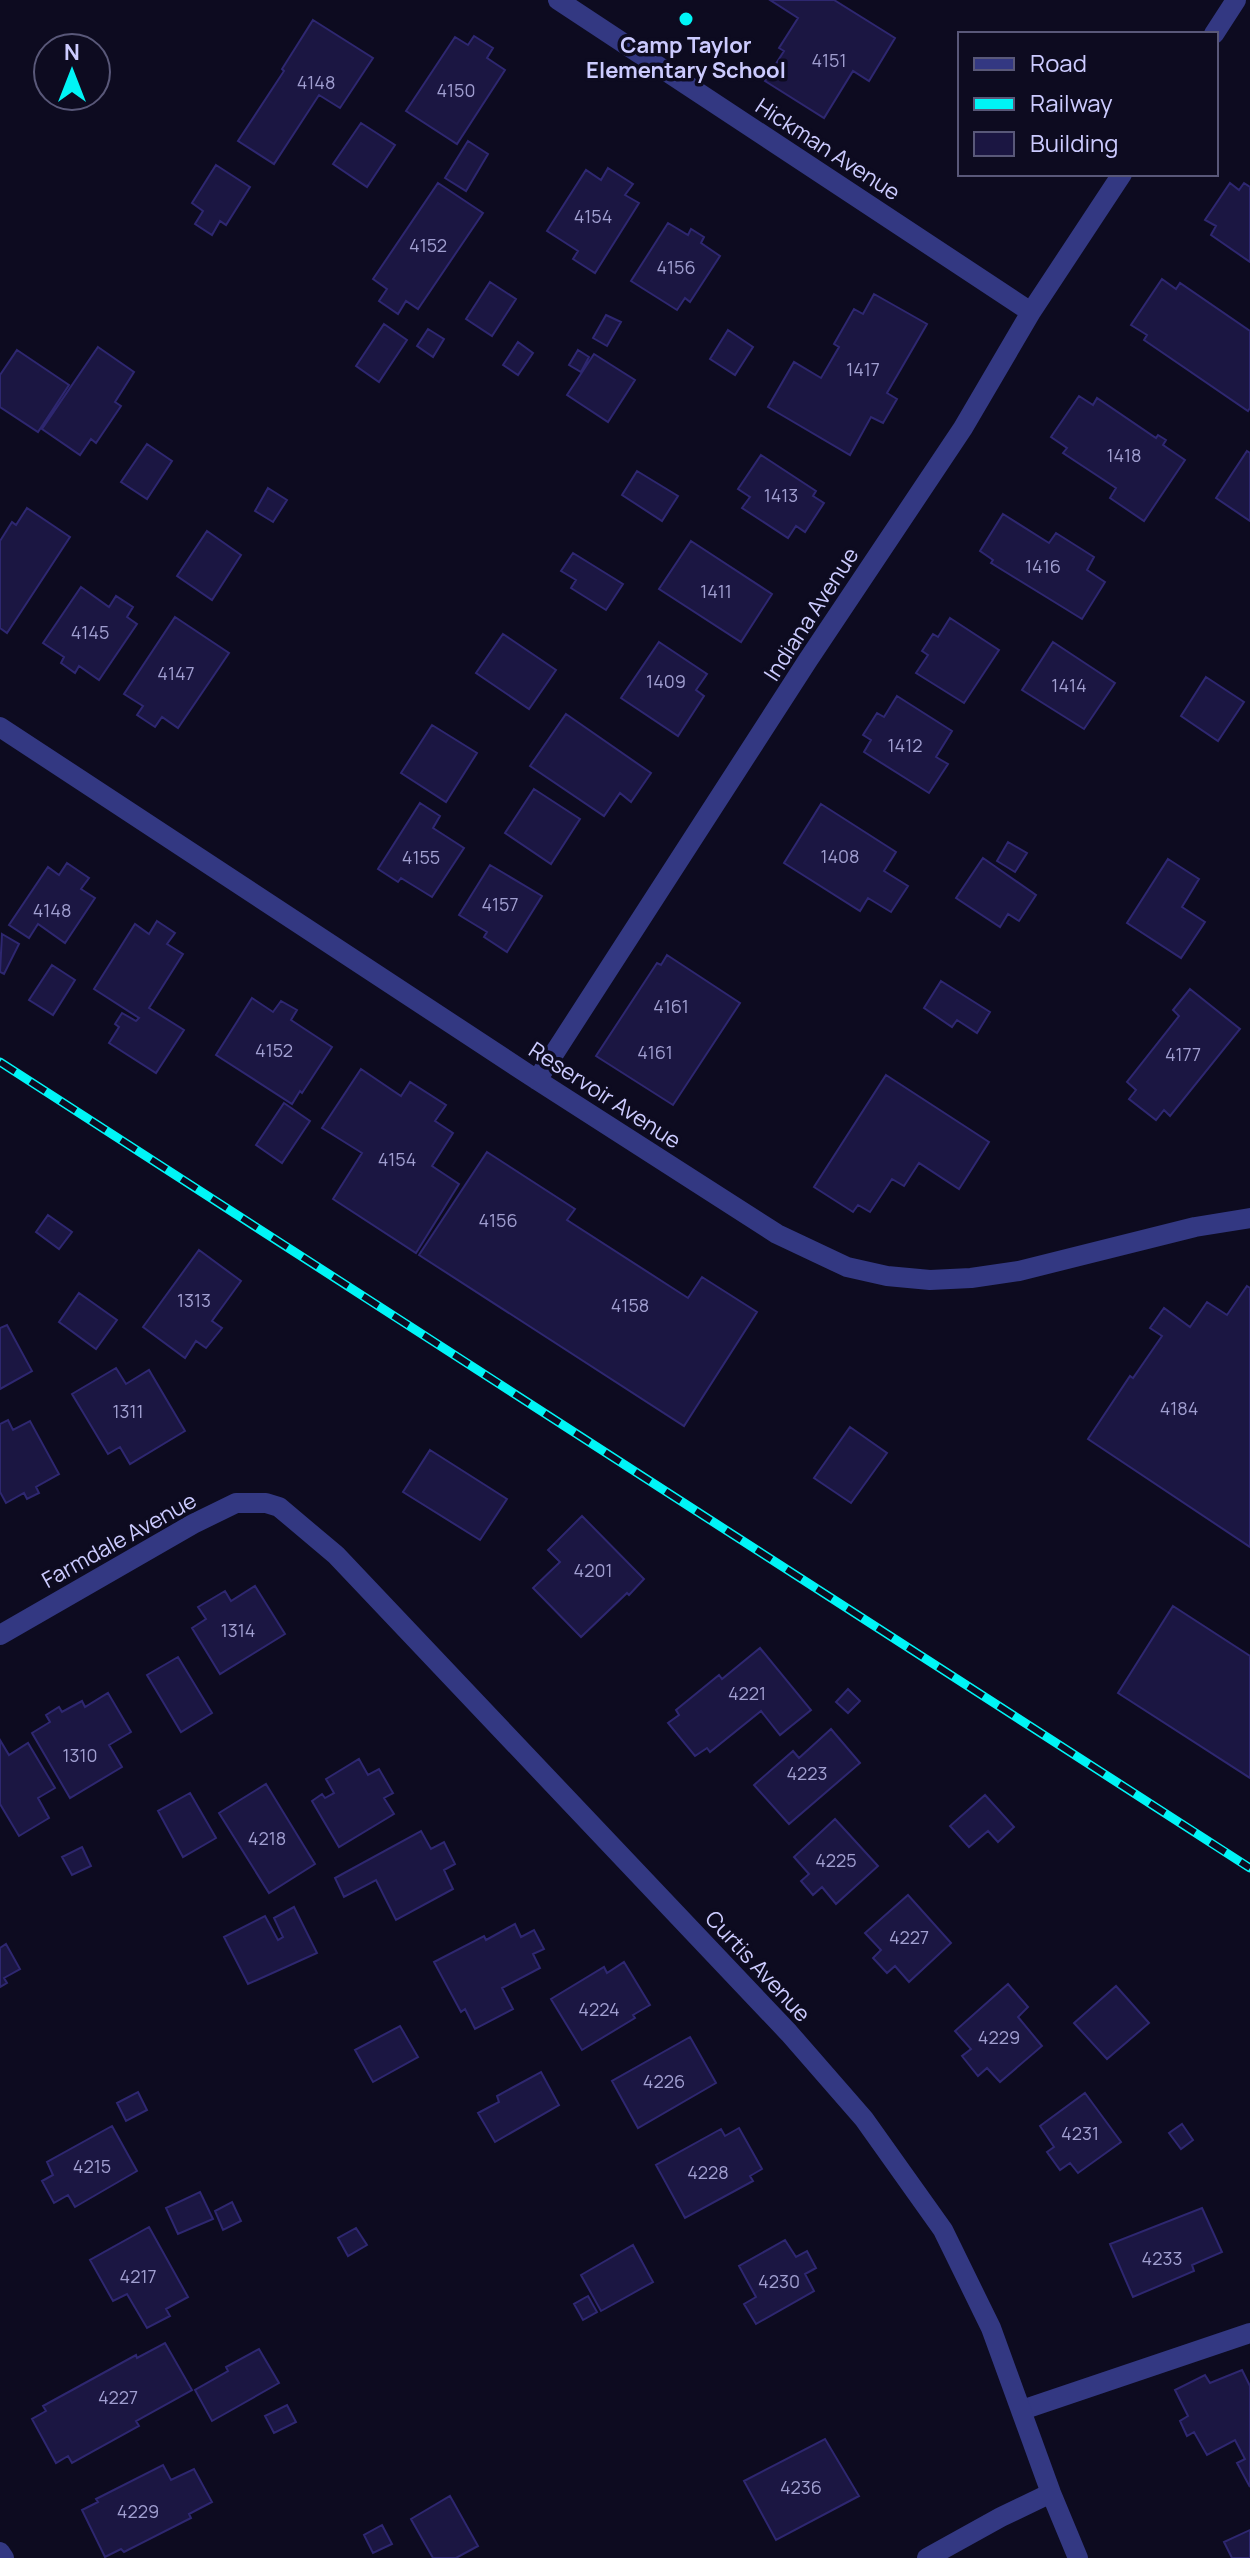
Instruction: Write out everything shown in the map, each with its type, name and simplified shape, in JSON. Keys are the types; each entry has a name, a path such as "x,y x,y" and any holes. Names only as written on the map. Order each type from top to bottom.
{"street":[{"name":"Hickman Avenue","path":"558,0 1031,312"},
{"path":"1215,32 1236,0"},
{"name":"Indiana Avenue","path":"537,1080 808,660 963,428 1031,312 1121,176"},
{"name":"Reservoir Avenue","path":"0,727 777,1234 847,1267 887,1276 930,1280 971,1278 1007,1273 1195,1227 1250,1218"},
{"name":"Farmdale Avenue","path":"0,1635 193,1524 236,1503 266,1503"},
{"name":"Curtis Avenue","path":"266,1503 279,1507 336,1555 789,2033 864,2119 943,2230 991,2328 1078,2558"},
{"path":"1022,2410 1250,2333"},
{"path":"927,2558 1051,2493"},
{"path":"0,2552 4,2558"}],"building":[{"path":"770,0 834,0 895,38 869,81 853,71 824,118 765,81 784,51 779,48 798,18"},
{"path":"313,20 373,58 340,108 319,95 274,164 238,141"},
{"path":"474,36 493,48 487,58 505,70 457,144 406,111 455,37 468,45"},
{"path":"361,123 395,145 367,187 333,164"},
{"path":"468,141 488,154 466,191 445,178"},
{"path":"216,165 250,187 226,225 220,221 212,235 195,224 203,211 192,203"},
{"path":"608,168 633,184 625,195 639,203 595,273 573,259 578,251 547,231 586,170 601,180"},
{"path":"438,183 483,213 418,309 406,301 398,314 379,301 387,289 373,279"},
{"path":"1230,183 1239,190 1244,183 1250,187 1250,262 1211,235 1216,226 1205,220"},
{"path":"668,223 688,235 691,229 704,237 701,243 720,256 690,302 685,298 677,310 631,281"},
{"path":"1162,279 1176,289 1180,283 1250,331 1248,411 1144,340 1147,335 1131,325"},
{"path":"490,282 516,299 492,336 466,319"},
{"path":"874,294 927,324 887,393 897,399 883,423 871,417 850,455 768,407 794,362 821,378 839,347 834,344 854,309 863,314"},
{"path":"606,315 621,322 607,346 593,338"},
{"path":"384,324 407,340 379,382 356,366"},
{"path":"428,329 444,339 433,357 417,346"},
{"path":"728,330 753,347 735,375 710,359"},
{"path":"518,342 533,353 518,375 503,365"},
{"path":"98,347 134,372 115,402 121,406 96,443 91,439 80,455 42,429"},
{"path":"17,350 69,385 38,432 0,407 0,375"},
{"path":"578,350 589,357 581,372 569,365"},
{"path":"594,354 635,380 608,422 567,395"},
{"path":"1079,396 1093,405 1097,398 1156,438 1158,435 1166,440 1163,445 1185,460 1144,521 1110,498 1116,488 1063,453 1067,448 1051,437"},
{"path":"147,444 172,461 147,499 121,482"},
{"path":"1247,451 1250,453 1250,521 1216,498"},
{"path":"761,455 816,491 813,496 824,503 805,532 796,526 788,538 742,508 750,497 738,489"},
{"path":"637,471 678,496 662,521 622,495"},
{"path":"268,488 287,500 273,522 255,511"},
{"path":"27,508 70,537 7,633 0,628 0,541 12,522 16,525"},
{"path":"1003,514 1049,543 1056,533 1094,557 1087,570 1105,582 1082,619 991,563 993,560 980,551"},
{"path":"207,531 241,555 212,600 177,576"},
{"path":"691,541 772,594 741,642 659,589"},
{"path":"573,553 623,584 606,610 571,588 576,580 561,571"},
{"path":"81,587 109,607 116,596 133,607 127,617 137,624 99,680 79,666 75,673 61,663 64,657 43,643"},
{"path":"175,617 229,653 178,728 162,717 155,727 137,715 143,706 124,694"},
{"path":"950,618 999,650 964,703 916,673 928,655 922,651 933,634 938,637"},
{"path":"503,634 556,670 529,709 476,673"},
{"path":"659,642 707,674 696,690 704,696 678,736 621,698"},
{"path":"1053,642 1115,683 1084,729 1022,690"},
{"path":"1206,677 1244,702 1218,741 1181,716"},
{"path":"897,696 952,731 936,757 948,764 929,793 864,752 871,740 863,735 877,713 884,717"},
{"path":"566,714 651,773 631,802 620,793 604,816 530,766"},
{"path":"432,725 477,753 446,802 401,773"},
{"path":"534,789 580,819 551,864 505,833"},
{"path":"420,803 440,816 433,828 464,848 432,897 401,878 398,882 378,869"},
{"path":"821,804 896,852 884,871 908,886 891,912 868,898 860,911 784,863"},
{"path":"1008,842 1027,853 1015,872 997,861"},
{"path":"983,858 1036,895 1019,921 1008,914 1000,927 956,898"},
{"path":"1168,859 1199,879 1182,907 1205,922 1181,958 1127,923"},
{"path":"67,863 89,878 81,889 95,898 65,943 38,924 29,938 9,925 48,867 59,875"},
{"path":"490,865 542,896 507,952 484,937 487,932 459,915"},
{"path":"157,921 175,933 167,944 183,954 149,1008 184,1030 156,1073 109,1043 119,1027 115,1024 122,1013 136,1021 139,1018 94,989 135,924 149,934"},
{"path":"2,934 19,944 4,974 0,972"},
{"path":"667,955 740,1003 673,1105 596,1056 657,963 661,965"},
{"path":"52,965 75,980 53,1015 29,1000"},
{"path":"941,981 990,1012 977,1033 957,1020 952,1027 924,1008"},
{"path":"1190,989 1240,1029 1170,1116 1164,1110 1156,1120 1129,1099 1136,1090 1127,1082 1179,1016 1173,1010"},
{"path":"252,998 273,1012 281,1001 297,1010 291,1020 332,1047 292,1104 216,1055"},
{"path":"361,1069 401,1096 410,1082 446,1105 435,1121 453,1133 432,1166 459,1184 416,1253 333,1199 362,1153 322,1128"},
{"path":"886,1075 989,1142 959,1189 919,1163 904,1186 892,1179 870,1212 858,1205 853,1212 814,1187"},
{"path":"284,1103 310,1121 282,1163 256,1145"},
{"path":"487,1152 575,1209 567,1220 688,1298 702,1277 757,1312 684,1426 419,1255"},
{"path":"48,1215 72,1232 59,1249 36,1232"},
{"path":"199,1250 241,1281 212,1321 222,1328 206,1348 196,1341 185,1358 143,1327"},
{"path":"1247,1286 1250,1288 1250,1547 1088,1439 1130,1376 1133,1378 1162,1336 1150,1328 1164,1308 1190,1327 1207,1302 1227,1315"},
{"path":"79,1293 117,1320 96,1349 59,1322"},
{"path":"7,1325 32,1371 0,1389 0,1328"},
{"path":"116,1368 126,1384 149,1370 185,1431 130,1464 120,1447 108,1454 72,1394"},
{"path":"8,1420 13,1430 30,1421 59,1474 36,1487 39,1493 27,1499 24,1493 6,1503 0,1492 0,1424"},
{"path":"850,1427 887,1453 851,1503 814,1478"},
{"path":"430,1450 507,1499 480,1540 403,1492"},
{"path":"582,1516 644,1579 581,1637 533,1588 560,1562 548,1550"},
{"path":"255,1586 285,1634 220,1674 192,1628 206,1619 198,1607 225,1591 231,1601"},
{"path":"1173,1606 1250,1656 1250,1778 1118,1693"},
{"path":"760,1648 811,1710 780,1735 761,1711 710,1752 707,1748 695,1756 668,1723 679,1715 676,1710 719,1675 722,1679"},
{"path":"178,1657 212,1713 181,1732 147,1675"},
{"path":"848,1689 860,1701 848,1713 836,1702"},
{"path":"108,1693 131,1732 109,1745 122,1767 70,1798 32,1733 50,1722 46,1715 59,1707 62,1712 82,1701 85,1707"},
{"path":"831,1729 860,1763 789,1824 754,1785 793,1751 799,1758"},
{"path":"0,1740 9,1755 28,1743 55,1788 38,1798 49,1818 19,1836 0,1804"},
{"path":"359,1759 368,1775 379,1769 393,1793 384,1798 394,1814 339,1847 312,1801 322,1794 325,1798 334,1793 326,1779"},
{"path":"266,1784 315,1864 269,1893 219,1813"},
{"path":"190,1793 216,1838 183,1857 158,1811"},
{"path":"985,1795 1014,1827 998,1842 988,1831 969,1847 950,1826"},
{"path":"835,1819 878,1866 836,1904 822,1887 813,1895 801,1881 809,1874 794,1857"},
{"path":"421,1831 431,1849 444,1842 455,1864 444,1870 453,1889 396,1920 376,1880 344,1897 335,1878"},
{"path":"82,1847 91,1866 72,1875 62,1857"},
{"path":"908,1895 951,1943 909,1982 895,1966 887,1973 873,1958 881,1950 865,1933"},
{"path":"294,1907 317,1953 248,1984 224,1937 265,1916 278,1940 283,1937 274,1918"},
{"path":"515,1924 521,1937 534,1930 544,1949 533,1954 540,1968 502,1988 513,2009 475,2029 465,2009 461,2012 434,1962"},
{"path":"6,1944 20,1969 4,1978 7,1983 0,1987 0,1948"},
{"path":"624,1962 650,2005 633,2015 635,2018 582,2050 551,1999 604,1967 607,1973"},
{"path":"1008,1984 1028,2007 1018,2017 1042,2046 1000,2082 987,2068 978,2076 962,2056 971,2049 955,2031"},
{"path":"1116,1986 1149,2023 1107,2059 1074,2023"},
{"path":"400,2026 418,2057 373,2082 355,2050"},
{"path":"690,2037 716,2083 638,2128 612,2081"},
{"path":"541,2072 559,2105 495,2142 478,2113 499,2102 497,2096"},
{"path":"138,2092 147,2110 126,2121 117,2103"},
{"path":"1085,2093 1121,2142 1078,2173 1070,2163 1060,2170 1047,2152 1054,2147 1040,2126"},
{"path":"1182,2124 1193,2140 1181,2149 1169,2133"},
{"path":"112,2126 137,2171 75,2207 68,2195 54,2203 42,2181 53,2175 47,2162"},
{"path":"739,2128 762,2169 750,2176 753,2181 685,2218 656,2165 721,2129 725,2136"},
{"path":"200,2192 213,2219 178,2234 166,2208"},
{"path":"232,2202 241,2221 223,2230 215,2211"},
{"path":"1202,2208 1222,2252 1192,2265 1194,2271 1133,2297 1110,2244"},
{"path":"149,2227 188,2297 166,2309 170,2316 147,2328 127,2294 113,2301 90,2260"},
{"path":"356,2228 367,2245 348,2256 338,2238"},
{"path":"785,2240 796,2257 807,2251 816,2268 805,2274 814,2291 756,2324 744,2304 756,2297 739,2266"},
{"path":"633,2245 653,2282 601,2311 581,2275"},
{"path":"588,2296 597,2312 583,2320 574,2304"},
{"path":"165,2343 192,2390 136,2421 139,2426 72,2463 68,2456 56,2463 32,2419 46,2411 43,2406 136,2355 137,2358"},
{"path":"259,2349 279,2383 212,2421 195,2390 228,2371 226,2367"},
{"path":"1242,2370 1250,2386 1250,2487 1237,2463 1245,2459 1235,2440 1207,2455 1194,2432 1187,2436 1180,2421 1188,2416 1175,2390 1205,2375 1210,2383"},
{"path":"287,2405 296,2422 274,2433 265,2416"},
{"path":"825,2439 859,2496 776,2540 744,2481"},
{"path":"163,2465 171,2480 194,2469 212,2502 189,2514 191,2518 124,2552 121,2549 105,2557 82,2510 98,2502 96,2499"},
{"path":"450,2496 478,2546 456,2558 433,2558 411,2519"},
{"path":"382,2525 392,2544 373,2553 364,2535"},
{"path":"1250,2530 1250,2558 1232,2558 1224,2542"}],"railway":[{"path":"0,1062 1250,1868"}],"place":[{"name":"Camp Taylor Elementary School","path":"686,19"}]}
